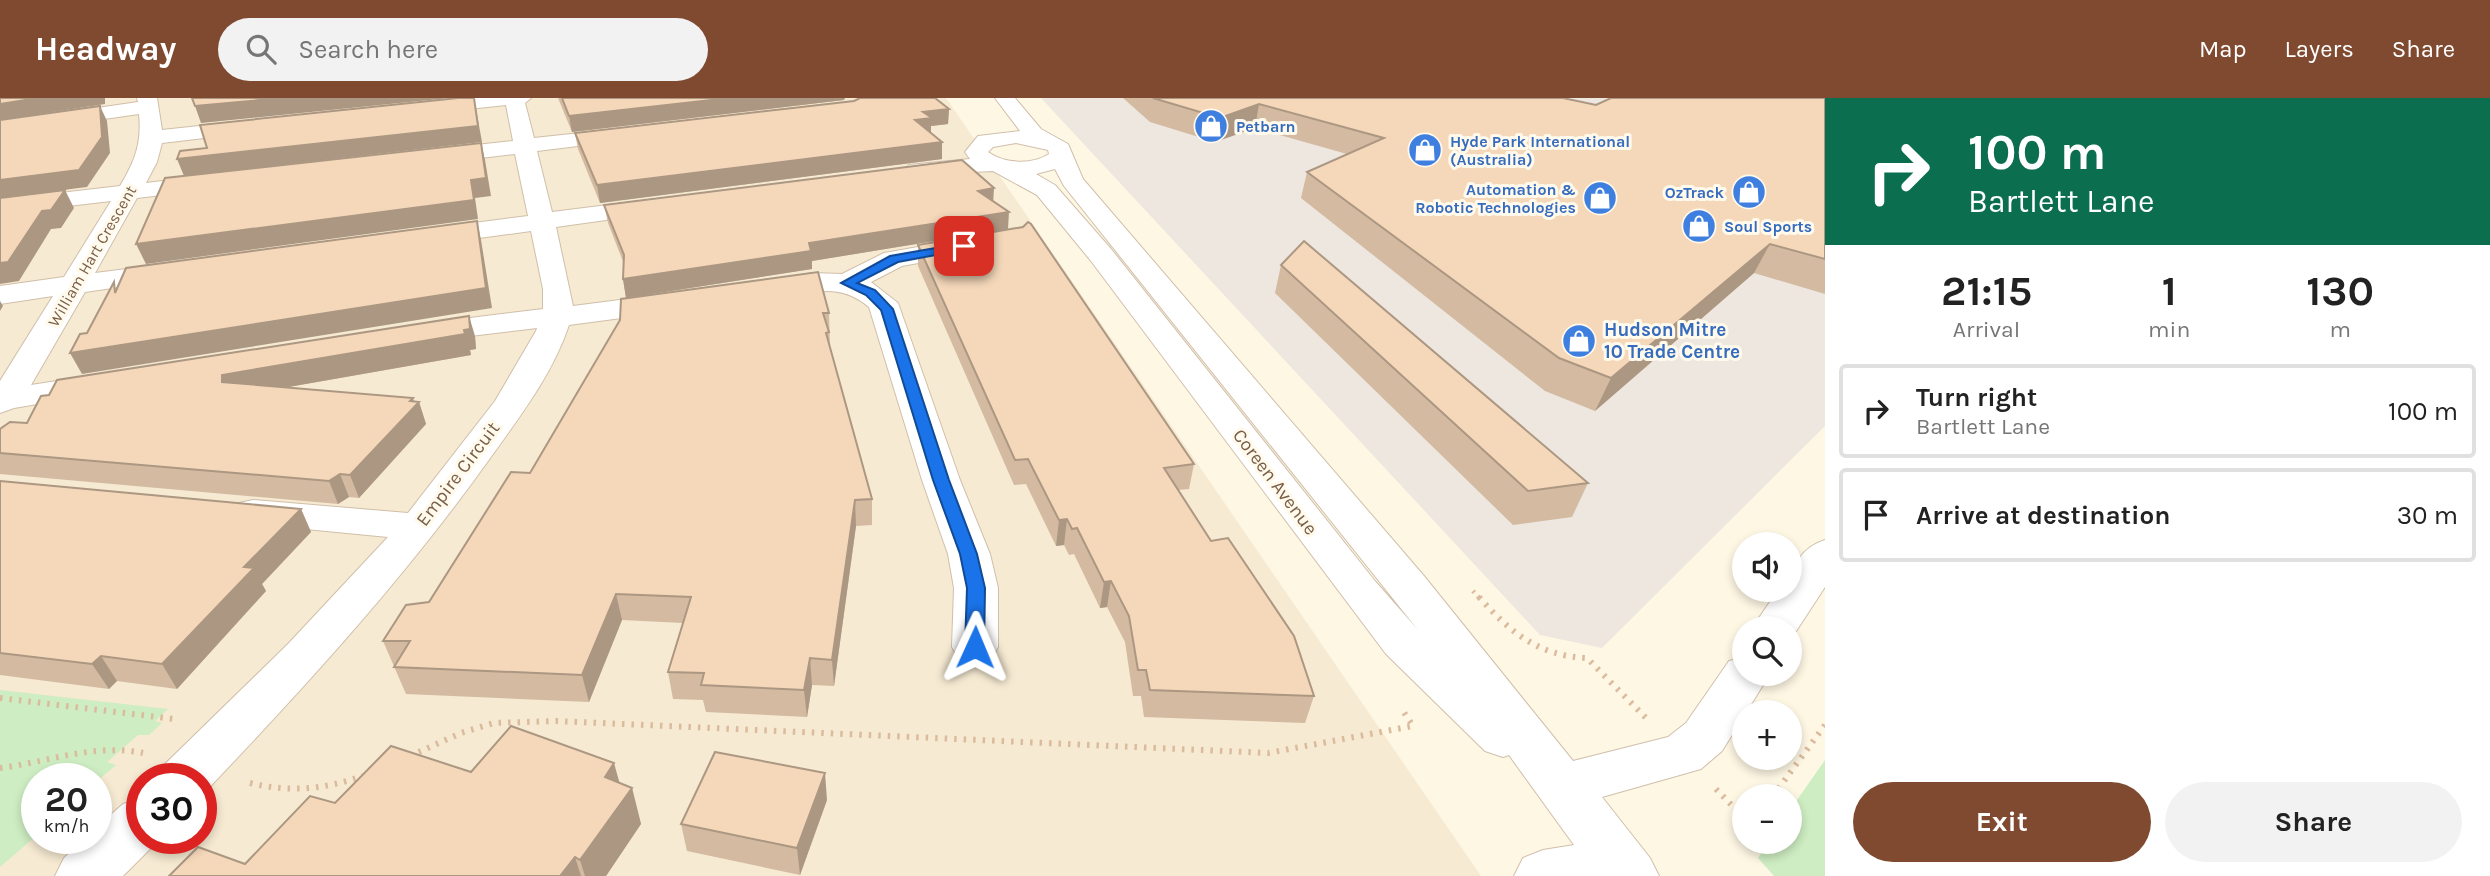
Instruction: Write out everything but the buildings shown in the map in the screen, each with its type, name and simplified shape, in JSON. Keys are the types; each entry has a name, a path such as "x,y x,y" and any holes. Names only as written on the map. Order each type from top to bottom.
{"street":[{"path":"514,98 557,289 557,315"},
{"path":"398,111 522,98"},
{"path":"1006,99 1029,98"},
{"name":"Coreen Avenue","path":"1006,99 1032,134 1054,149 1072,181 1409,586 1559,787 1625,869"},
{"path":"0,128 148,102"},
{"name":"William Hart Crescent","path":"1,401 21,376 146,162 152,138 148,102"},
{"path":"987,115 992,154"},
{"path":"152,138 275,124"},
{"path":"404,160 648,131"},
{"path":"894,168 992,154 1041,166 1054,149 1016,137 992,154"},
{"name":"Coreen Avenue","path":"992,154 1046,190 1078,226 1360,592 1402,642 1450,690 1559,787"},
{"path":"0,207 229,180"},
{"path":"401,234 677,197"},
{"path":"847,283 894,259 999,241"},
{"path":"0,281 79,277 191,262"},
{"path":"0,295 79,277"},
{"path":"393,338 557,315 623,310 813,281 847,283 870,292 886,309 941,480 968,554 976,588 975,647"},
{"name":"Empire Circuit","path":"200,763 329,632 419,527 510,403 557,315"},
{"path":"1,401 132,379"},
{"path":"217,508 419,527"},
{"path":"1783,616 1825,554"},
{"path":"1559,787 1683,754 1704,737 1738,686"},
{"path":"84,876 126,836"},
{"path":"1543,876 1625,869"}],"path":[{"path":"1471,589 1515,637 1566,659 1587,658 1607,680"},
{"path":"0,698 175,719"},
{"path":"402,759 461,733 494,723 556,722 1268,753 1413,726 1398,704"},
{"path":"1782,784 1825,725"},
{"path":"0,768 51,762 100,750 129,749 163,763"},
{"path":"217,779 298,793 332,787 366,775"}],"shaded area":[{"path":"0,98 946,98 1481,876 0,876"},
{"path":"1041,98 1825,98 1825,426 1602,648 1540,635"}],"green space":[{"path":"0,690 168,709 155,721 162,723 149,735 138,735 107,762 110,763 21,763 21,849 0,867"},
{"path":"1825,760 1825,876 1774,876 1758,858 1761,854 1802,854 1802,793"}],"place":[{"name":"Petbarn","path":"1211,126"},
{"name":"Hyde Park International (Australia)","path":"1425,150"},
{"name":"OzTrack","path":"1749,192"},
{"name":"Automation & Robotic Technologies","path":"1600,198"},
{"name":"Soul Sports","path":"1699,226"},
{"name":"Hudson Mitre 10 Trade Centre","path":"1579,341"}],"route":[{"path":"964,246 894,259 847,283 878,297 886,309 941,480 968,554 976,588 975,647"}]}
